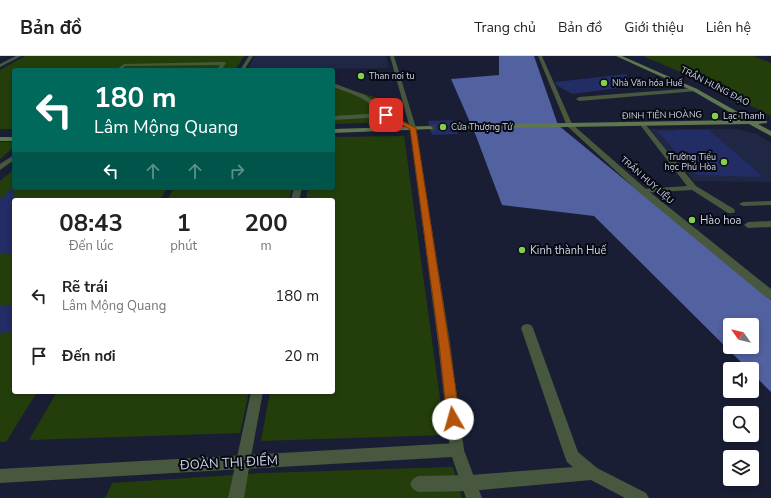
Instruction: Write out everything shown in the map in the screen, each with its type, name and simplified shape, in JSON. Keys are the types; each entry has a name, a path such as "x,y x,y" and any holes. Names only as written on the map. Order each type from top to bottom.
{"main road":[{"name":"TRẦN HƯNG ĐẠO","path":"618,56 695,90 771,134"},
{"name":"TRẦN HƯNG ĐẠO","path":"628,56 696,85 727,101"},
{"name":"TRẦN HƯNG ĐẠO","path":"752,115 768,124"},
{"name":"ĐINH TIÊN HOÀNG","path":"455,127 768,124"},
{"path":"335,131 430,128"},
{"path":"0,139 12,139"}],"street":[{"path":"0,66 19,56"},
{"path":"243,68 251,56"},
{"path":"392,56 413,128 444,343 457,450 474,498"},
{"name":"TRẦN HUY LIỆU","path":"540,56 569,125 643,191 771,295"},
{"path":"120,68 124,65 224,63 220,68"},
{"path":"335,86 363,96 378,106 386,115 413,128"},
{"path":"579,99 695,90"},
{"path":"335,118 386,115"},
{"path":"643,125 693,188 731,211"},
{"path":"0,168 12,158"},
{"path":"643,191 693,188"},
{"path":"743,204 771,203"},
{"path":"748,225 771,224"},
{"path":"527,328 572,457 592,474 641,498"},
{"path":"236,498 257,394"},
{"name":"ĐOÀN THỊ ĐIỂM","path":"0,476 457,450"},
{"path":"418,484 470,484 592,474"}],"shaded area":[{"path":"255,56 386,56 389,68 335,69 248,68"},
{"name":"Trường Tiểu học Phú Hòa","path":"649,129 736,129 757,134 771,143 771,182 694,181"}],"green space":[{"path":"25,56 244,56 236,68 12,68 12,129 0,129 0,70"},
{"path":"643,56 753,56 771,63 771,116 711,85"},
{"path":"335,86 381,99 388,103 398,110 402,117 394,122 335,124"},
{"path":"404,136 445,435 261,441 270,394 335,394 335,198 306,198 308,190 335,190 335,137"},
{"path":"0,142 12,142 12,149 0,159"},
{"path":"12,171 12,190 166,190 161,198 12,198 12,394 36,394 6,442 0,442 0,181"},
{"path":"173,190 292,190 290,198 168,198"},
{"path":"56,394 249,394 240,433 29,440"},
{"path":"453,467 462,498 105,498 112,483 263,473"}],"water":[{"path":"499,56 534,56 558,125 771,300 771,392 759,380 759,362 741,362 733,354 759,354 759,318 723,318 723,344 594,216 502,205 476,136 451,79 499,75"}],"building":[{"name":"Nhà Văn hóa Huế","path":"627,74 628,87 572,94 556,85 555,82"},
{"name":"Cửa Thượng Tứ","path":"453,120 454,124 451,127 456,130 458,134 432,135 431,131 434,128 429,125 428,121"},
{"path":"675,130 709,130 763,177 697,175 657,131 676,131"},
{"path":"12,189 14,190 14,198 12,198 12,254 0,254 0,199"},
{"path":"12,305 12,332 0,333 0,306"}],"tunnel":[{"path":"430,128 455,127"}],"place":[{"name":"Than noi tu","path":"361,76"},
{"name":"Nhà Văn hóa Huế","path":"604,83"},
{"name":"Lạc Thanh","path":"715,116"},
{"name":"Cửa Thượng Tứ","path":"443,127"},
{"name":"Trường Tiểu học Phú Hòa","path":"724,162"},
{"name":"Hào hoa","path":"692,220"},
{"name":"Kinh thành Huế","path":"522,250"}],"route":[{"path":"386,115 413,128 444,343 453,419"}]}
